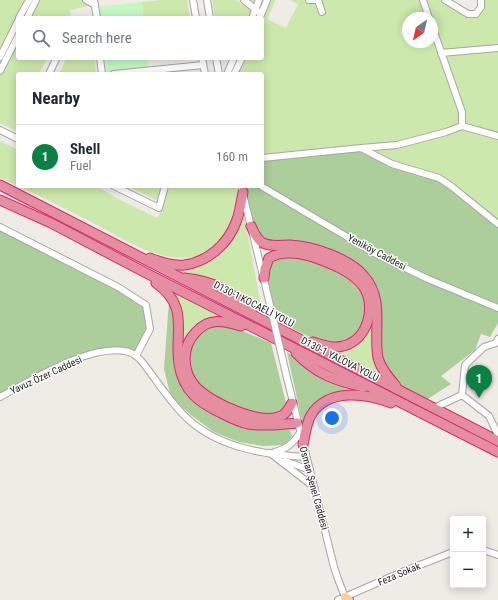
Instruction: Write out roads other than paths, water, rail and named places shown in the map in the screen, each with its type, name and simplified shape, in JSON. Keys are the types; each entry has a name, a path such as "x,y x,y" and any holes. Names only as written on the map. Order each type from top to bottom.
{"highway":[{"name":"D130-1 KOCAELİ YOLU","path":"0,186 498,441"},
{"path":"117,245 169,264 182,265 196,262 209,256 222,246 229,236 237,221 242,189"},
{"name":"D130-1 YALOVA YOLU","path":"0,200 51,223 290,346 305,361 324,374 346,384 376,390 498,452"},
{"path":"18,208 140,274 165,290 172,298 177,308 179,323 179,362 182,377 188,389 199,401 219,412 249,424 264,425 297,423"},
{"path":"251,226 258,240 267,245 305,246 321,251 353,267 364,275 372,286 376,297 378,359 387,376 400,390"},
{"path":"265,283 266,262 269,258 275,255 291,253 306,255 345,271 363,286 367,294 370,312 364,330 359,337 350,344 330,347 292,335"},
{"path":"264,333 222,321 204,325 190,338 186,348 185,358 189,376 196,387 215,402 240,413 264,418 279,416 286,412 292,403"},
{"path":"303,445 311,415 322,404 339,396 359,395 384,400 444,425"}],"street":[{"path":"21,16 29,0"},
{"path":"28,16 36,0"},
{"path":"86,0 95,2 97,16"},
{"path":"193,0 196,16"},
{"path":"207,0 210,16"},
{"path":"244,0 258,14"},
{"path":"258,14 259,0"},
{"path":"258,14 267,0"},
{"path":"309,0 315,0"},
{"path":"318,0 322,12"},
{"path":"423,0 427,12"},
{"path":"446,0 468,14 476,14 481,7 481,0"},
{"path":"0,56 16,25"},
{"path":"0,71 16,40"},
{"path":"438,43 462,112 462,126"},
{"path":"441,52 498,48"},
{"path":"50,72 56,60"},
{"path":"100,60 102,72"},
{"path":"202,60 205,72"},
{"path":"216,60 219,72"},
{"path":"228,72 233,60"},
{"path":"235,72 241,60"},
{"path":"135,72 203,65"},
{"path":"187,72 188,67"},
{"path":"264,158 396,145 446,132 462,126 498,136"},
{"path":"0,130 16,138"},
{"path":"361,148 392,164 439,178 498,224"},
{"path":"118,188 159,208 164,188"},
{"name":"Yeniköy Caddesi","path":"264,188 376,254 428,279 498,308"},
{"name":"Osman Şenel Caddesi","path":"242,189 297,423 338,579 345,599"},
{"path":"0,226 118,287 146,305 150,329 136,356 189,421 229,443 249,449 306,457"},
{"path":"462,394 465,365 484,347 496,343 498,339"},
{"name":"Yavuz Özer Caddesi","path":"0,397 64,364 94,354 119,350 130,352 136,356"},
{"path":"434,408 462,394"},
{"path":"462,394 489,416 498,435"},
{"path":"269,452 282,450 289,446 300,432"},
{"path":"269,452 291,463 310,470"},
{"path":"269,452 314,488"},
{"path":"486,551 498,555"},
{"name":"Feza Sokak","path":"345,599 402,572 450,553"}],"place":[{"name":"Shell","path":"479,398"}]}
